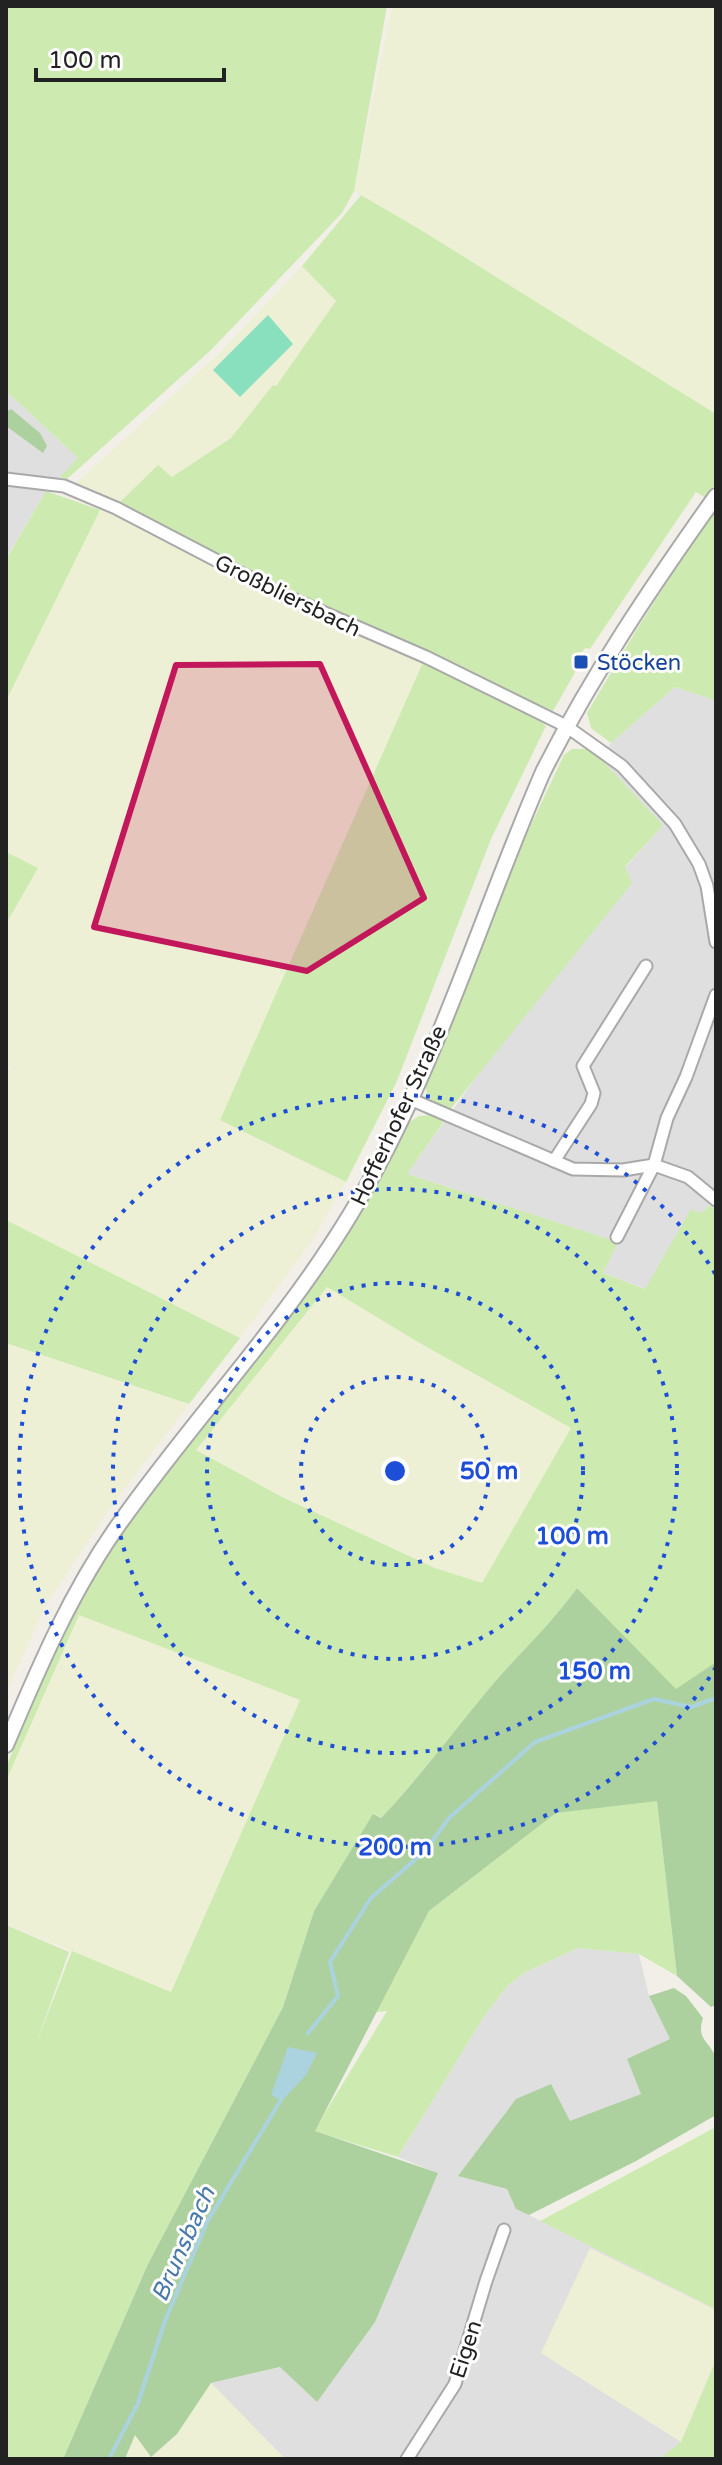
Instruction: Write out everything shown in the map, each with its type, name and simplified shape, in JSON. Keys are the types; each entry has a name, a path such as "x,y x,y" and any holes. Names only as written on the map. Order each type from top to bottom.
{"street":[{"name":"Großbliersbach","path":"6,479 64,486 116,508 281,594 426,657 566,726"},
{"name":"Hofferhofer Straße","path":"6,1745 59,1625 102,1550 158,1471 258,1347 313,1272 370,1180 410,1099 515,835 566,726 639,605 716,496"},
{"path":"566,726 637,780 675,824 712,884 716,942"},
{"path":"554,1161 591,1104 594,1093 583,1066 646,966"},
{"path":"617,1237 654,1165 667,1118 695,1056 716,995"},
{"path":"410,1099 573,1169 598,1171 654,1165 688,1177 716,1200"},
{"name":"Eigen","path":"407,2459 455,2384 504,2230"}],"highlighted area":[{"path":"320,664 424,898 307,971 94,927 176,665"}],"shaded area":[{"path":"6,391 79,459 46,491 6,558"},
{"path":"675,687 714,700 716,706 716,1210 710,1205 701,1213 691,1210 646,1289 603,1273 617,1242 407,1174 625,868 663,825 600,758 611,743"},
{"path":"578,1948 639,1954 649,1996 670,2039 641,2094 570,2122 459,2176 507,2189 517,2209 716,2309 716,2360 681,2442 659,2459 285,2459 211,2383 281,2367 317,2402 437,2173 398,2157 483,2018 508,1985 526,1972"}],"green space":[{"path":"6,6 387,6 354,191 342,213 211,350 67,479 60,477 78,458 6,391"},
{"path":"392,6 716,6 716,414 354,191"},
{"path":"361,195 716,414 716,483 706,498 696,492 590,649 585,648 575,662 577,669 553,711 216,557 119,503 158,465 172,477 231,438 273,385 276,386 336,301 302,266"},
{"path":"302,266 336,301 283,376 231,438 172,477 158,465 119,503 76,483 218,354"},
{"path":"268,315 293,344 240,397 213,370"},
{"path":"11,409 40,433 47,446 43,453 6,426 6,412"},
{"path":"46,491 100,510 6,701 6,559"},
{"path":"716,506 716,706 714,700 675,687 611,743 591,728 587,713"},
{"path":"100,510 138,524 285,602 287,608 299,608 424,660 220,1120 346,1182 312,1241 240,1338 6,1220 6,1076 10,1067 6,1064 6,924 38,868 6,852 6,699"},
{"path":"424,660 530,712 546,726 491,839 397,1081 346,1182 220,1120"},
{"path":"572,749 586,749 600,758 663,825 625,867 632,883 449,1111 432,1100 425,1082 495,901 564,755"},
{"path":"6,852 38,868 6,924"},
{"path":"431,1115 445,1120 407,1174 618,1242 603,1273 645,1289 691,1209 701,1213 710,1205 716,1210 716,1662 676,1690 577,1588 395,1803 381,1818 374,1814 314,1911 283,2007 148,2264 63,2459 6,2459 6,1925 69,1952 36,2044 72,1951 171,1992 300,1700 79,1615 6,1781 6,1767 72,1610 124,1528 316,1278 408,1123 419,1116","holes":["327,1287 571,1428 482,1583 435,1568 280,1496 196,1450"]},
{"path":"6,1220 240,1338 189,1404 6,1343"},
{"path":"327,1286 572,1428 482,1583 435,1568 268,1490 196,1450"},
{"path":"6,1343 189,1404 107,1512 45,1607 6,1693"},
{"path":"577,1588 676,1689 716,1662 716,2005 711,2007 677,1976 657,1801 556,1813 429,1911 315,2131 438,2173 375,2322 317,2402 280,2367 211,2383 177,2434 151,2457 135,2435 125,2459 63,2459 148,2264 283,2007 314,1911 373,1814 381,1818"},
{"path":"79,1614 300,1700 171,1992 6,1924 6,1781"},
{"path":"657,1800 677,1976 639,1954 578,1948 526,1972 508,1985 483,2018 398,2157 314,2131 387,2011 376,2012 429,1911 556,1813"},
{"path":"674,1988 686,1996 703,2018 702,2036 717,2063 716,2115 636,2161 529,2215 516,2209 507,2189 458,2176 516,2099 551,2084 570,2121 641,2094 627,2059 670,2039 649,1996"},
{"path":"716,2127 716,2309 540,2221"},
{"path":"590,2248 716,2310 716,2360 681,2442 541,2353"},
{"path":"716,2360 716,2459 659,2459 681,2442"},
{"path":"211,2383 285,2459 126,2459 135,2434 151,2457 177,2434"}],"water":[{"path":"288,2047 317,2053 306,2075 282,2101 271,2095"}],"waterway":[{"name":"Brunsbach","path":"308,2033 338,1996 330,1962 371,1898 424,1852 449,1818 535,1742 654,1699 691,1707 716,1698"},
{"name":"Brunsbach","path":"109,2459 138,2403 165,2321 207,2222 282,2098"}],"place":[{"name":"Stöcken","path":"581,662"}]}
